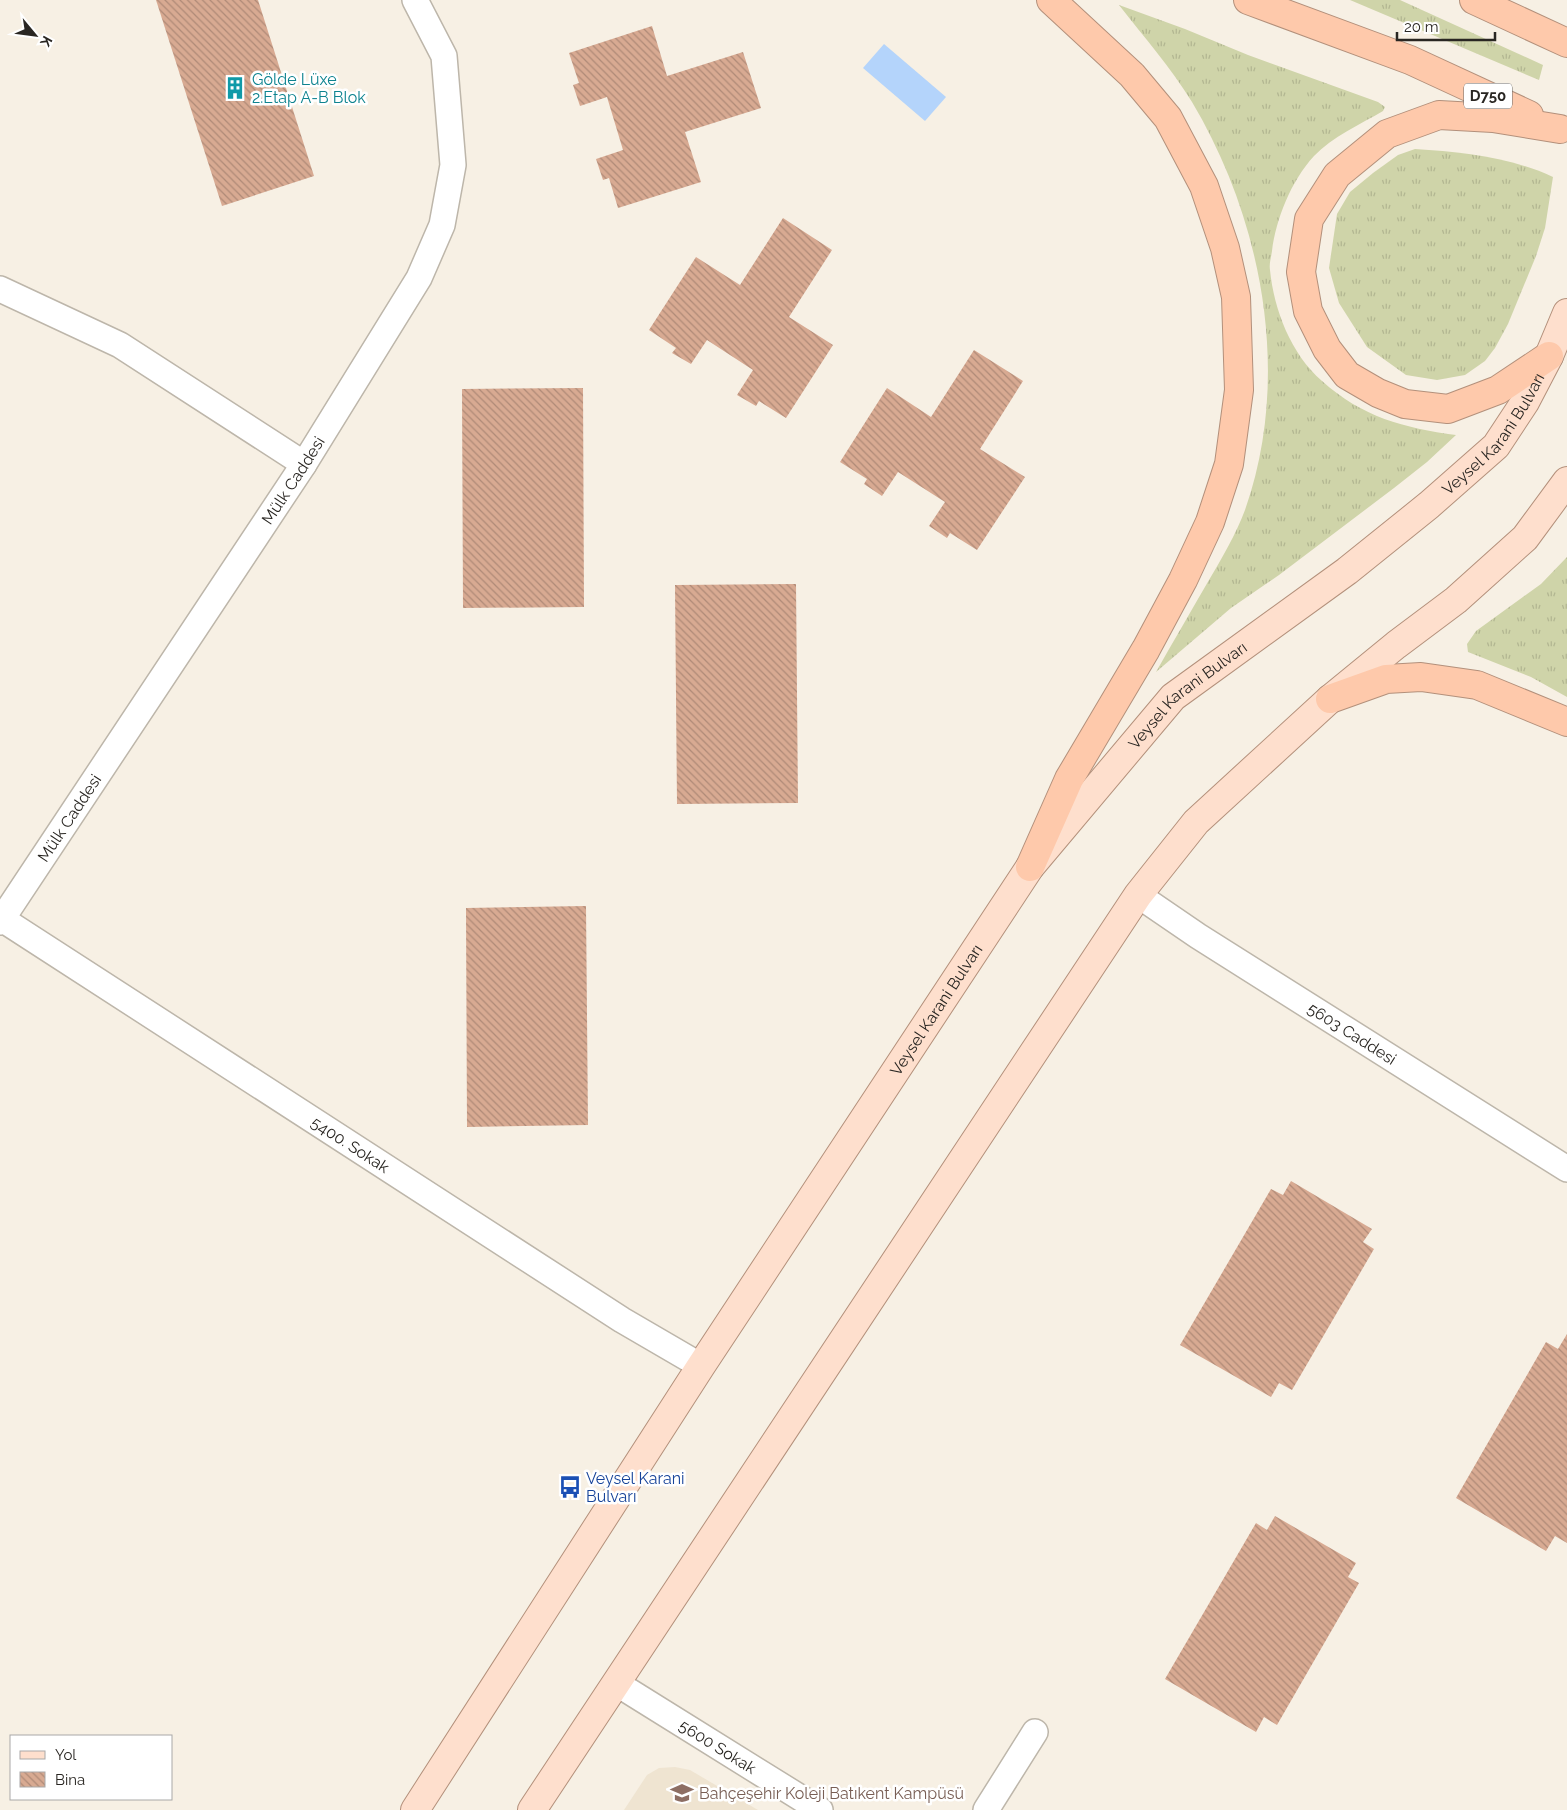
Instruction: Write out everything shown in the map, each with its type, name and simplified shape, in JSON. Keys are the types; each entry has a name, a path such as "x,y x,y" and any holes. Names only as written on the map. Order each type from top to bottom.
{"highway":[{"path":"1030,867 1069,779 1146,649 1183,580 1210,522 1229,464 1240,390 1236,297 1225,248 1204,186 1168,118 1132,74 1051,0"},
{"name":"D750","path":"1248,0 1410,60 1564,130"},
{"path":"1486,3 1567,43"},
{"path":"1549,356 1498,390 1448,409 1405,404 1378,393 1347,375 1327,349 1308,311 1301,272 1309,219 1337,175 1387,134 1438,115 1493,118 1564,130"},
{"path":"1330,699 1386,679 1421,677 1477,686 1567,722"}],"main road":[{"name":"Veysel Karani Bulvarı","path":"415,1810 701,1366 1030,867 1173,697 1347,571 1430,505 1496,446 1526,402 1549,356 1567,312"},
{"path":"532,1810 1138,895 1196,822 1330,699 1396,645 1456,600 1525,538 1567,481"}],"street":[{"name":"Mülk Caddesi","path":"1,921 304,464 419,278 442,225 452,165 444,56 415,0"},
{"path":"0,289 120,345 304,464"},
{"name":"5603 Caddesi","path":"1138,895 1198,936 1567,1170"},
{"name":"5400. Sokak","path":"1,921 622,1320 701,1366"},
{"name":"5600 Sokak","path":"616,1683 820,1810"},
{"path":"986,1810 1035,1732"}],"shaded area":[{"name":"Bahçeşehir Koleji Batıkent Kampüsü","path":"675,1767 690,1770 758,1810 624,1810 647,1775 659,1768"}],"green space":[{"path":"1350,0 1400,0 1543,65 1539,80"},
{"path":"1119,5 1248,55 1378,102 1385,107 1383,111 1321,149 1298,177 1281,213 1274,239 1270,268 1275,300 1286,330 1301,358 1322,381 1337,393 1352,404 1384,419 1419,429 1456,435 1427,462 1394,488 1279,575 1231,608 1156,672 1224,555 1245,510 1259,459 1267,407 1268,354 1263,301 1252,248 1237,197 1217,148 1184,89"},
{"path":"1415,149 1468,154 1503,160 1553,177 1545,228 1536,256 1508,324 1495,348 1485,361 1465,375 1437,380 1406,375 1367,347 1339,303 1329,268 1337,214 1350,192 1398,155"},
{"path":"1567,557 1567,697 1531,677 1468,652 1467,644 1476,631 1541,584"}],"water":[{"path":"884,44 946,97 925,121 863,68"}],"building":[{"name":"Gölde Lüxe 2.Etap A-B Blok","path":"156,0 258,0 314,176 222,206"},
{"path":"652,26 667,76 743,52 761,108 685,132 701,182 618,208 609,178 603,180 596,159 623,150 607,97 580,106 573,85 579,83 569,53"},
{"path":"783,218 832,250 789,317 833,345 786,418 759,401 756,406 737,395 753,370 707,340 691,364 672,353 676,348 649,330 696,257 740,285"},
{"path":"974,350 1023,381 980,449 1025,477 977,550 950,533 947,538 929,526 945,502 898,472 882,496 864,484 867,479 840,462 887,388 931,417"},
{"path":"583,388 584,607 463,608 462,389"},
{"path":"796,584 798,803 677,804 675,585"},
{"path":"586,906 588,1125 467,1127 466,908"},
{"path":"1291,1181 1372,1229 1363,1242 1374,1249 1292,1390 1279,1383 1271,1397 1180,1345 1271,1189 1283,1195"},
{"path":"1567,1334 1567,1543 1555,1536 1546,1551 1456,1498 1546,1342 1558,1349"},
{"path":"1275,1516 1356,1563 1348,1577 1359,1583 1277,1725 1264,1717 1256,1732 1165,1679 1256,1523 1267,1530"}],"place":[{"name":"Gölde Lüxe 2.Etap A-B Blok","path":"235,88"},
{"name":"Veysel Karani Bulvarı","path":"570,1487"},
{"name":"Bahçeşehir Koleji Batıkent Kampüsü","path":"682,1793"}]}
